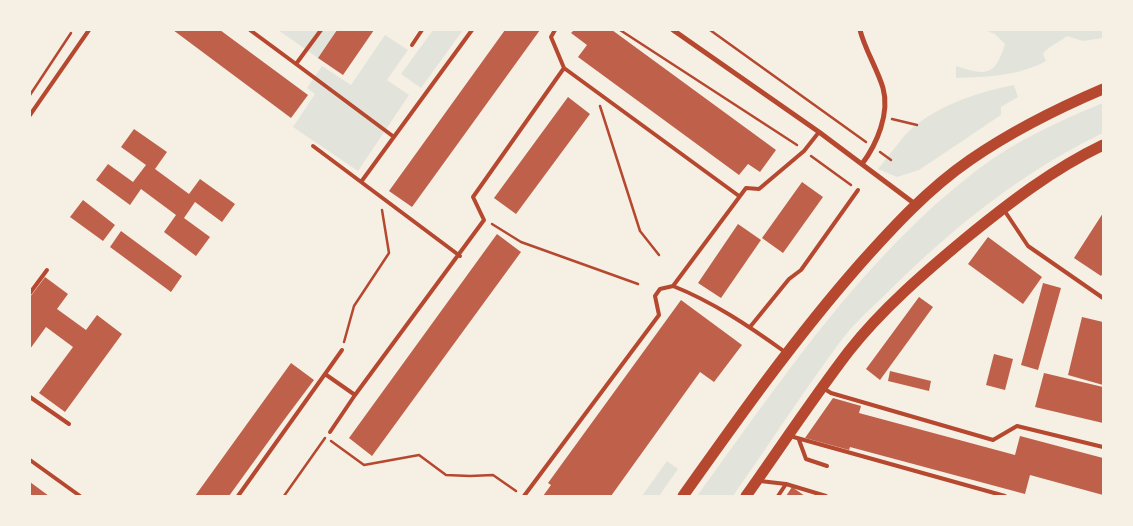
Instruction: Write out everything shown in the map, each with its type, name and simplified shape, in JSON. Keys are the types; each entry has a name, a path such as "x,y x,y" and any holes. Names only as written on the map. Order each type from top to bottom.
{"main road":[{"path":"682,496 786,352 827,301 916,205 958,169 1011,134 1055,110 1103,89"},
{"path":"746,496 794,438 823,388 850,350 886,310 930,267 1003,208 1082,155 1103,145"}],"street":[{"path":"673,30 819,132 916,205"},
{"path":"860,30 864,47 883,88 884,118 874,147 862,164"}],"lane":[{"path":"30,115 89,30"},
{"path":"250,30 394,137"},
{"path":"296,64 321,30"},
{"path":"412,45 422,30"},
{"path":"361,182 472,30"},
{"path":"555,30 551,37 564,68 595,93 739,196"},
{"path":"330,432 460,256 484,220 473,197 564,68"},
{"path":"673,286 746,188 759,189 804,151 819,132"},
{"path":"313,146 460,256"},
{"path":"750,327 789,279 801,270 858,190"},
{"path":"1003,208 1028,246 1103,298"},
{"path":"30,293 47,270"},
{"path":"524,496 659,315 655,296 660,289 673,286 696,295 750,327 786,352"},
{"path":"238,496 342,350"},
{"path":"325,374 356,395"},
{"path":"823,388 831,393 993,440 1017,426 1103,447"},
{"path":"30,397 69,424"},
{"path":"794,438 806,459 827,466"},
{"path":"794,438 1005,496"},
{"path":"30,460 80,496"},
{"path":"758,480 786,484 826,496"},
{"path":"785,496 779,494 786,484"}],"path":[{"path":"620,30 790,141"},
{"path":"710,30 891,160"},
{"path":"30,94 71,33"},
{"path":"595,93 640,231 659,255"},
{"path":"884,118 918,125"},
{"path":"804,151 858,190"},
{"path":"342,350 354,306 390,253 380,196"},
{"path":"484,220 521,242 638,284"},
{"path":"284,496 330,432"},
{"path":"326,438 364,465 419,456 446,474 492,475 524,496"}],"shaded area":[{"path":"278,30 337,30 318,58"},
{"path":"433,30 463,30 421,88 401,74"},
{"path":"984,30 1103,30 1103,38 1083,41 1067,36 1045,51 1043,54 1046,61 1036,66 1002,75 956,78 956,66 982,72 993,68 997,62 1005,44 995,34"},
{"path":"385,35 408,50 387,80 409,95 358,171 293,127 315,94 307,88 322,66 351,85"},
{"path":"1014,85 1018,97 1001,107 1001,115 919,170 897,177 878,169 905,135 929,116 956,102"},
{"path":"1103,103 1103,133 1046,164 992,201 918,263 855,324 815,377 733,496 697,496 825,323 860,281 935,205 977,170 1007,150 1038,132"},
{"path":"667,461 678,469 659,496 642,496"}],"building":[{"path":"173,30 220,30 308,95 291,118"},
{"path":"337,30 374,30 343,75 318,58"},
{"path":"505,30 540,30 412,207 389,191"},
{"path":"574,30 612,30 776,150 760,172 748,164 739,175 578,57 587,45 571,33"},
{"path":"568,97 590,114 516,214 494,198"},
{"path":"134,129 167,152 155,169 189,194 200,179 235,204 222,222 195,202 184,218 210,237 196,256 164,232 176,215 141,189 130,205 96,180 108,164 133,182 146,165 121,147"},
{"path":"802,182 823,197 783,253 762,238"},
{"path":"83,200 115,225 103,241 70,217"},
{"path":"1103,213 1103,273 1101,276 1074,258"},
{"path":"738,224 761,240 721,298 698,283"},
{"path":"121,231 182,276 171,292 110,247"},
{"path":"497,234 521,252 372,456 349,438"},
{"path":"988,237 1042,277 1023,304 968,264"},
{"path":"45,277 68,294 57,309 86,330 97,315 122,334 65,412 39,393 73,347 46,327 30,349 30,297"},
{"path":"1043,283 1061,288 1038,370 1021,365"},
{"path":"919,297 933,307 880,380 866,369"},
{"path":"681,300 742,345 714,382 700,372 611,496 543,496 551,485 548,483"},
{"path":"1082,317 1103,322 1103,385 1068,375"},
{"path":"994,354 1013,359 1005,390 986,385"},
{"path":"291,363 314,380 229,496 195,496"},
{"path":"890,371 931,381 929,391 888,381"},
{"path":"1044,373 1103,387 1103,423 1035,407"},
{"path":"833,398 861,406 859,413 1015,455 1020,436 1103,458 1103,495 1030,475 1025,494 850,447 849,450 805,438"},
{"path":"30,482 49,496 30,496"},
{"path":"792,487 805,496 786,496"}]}
